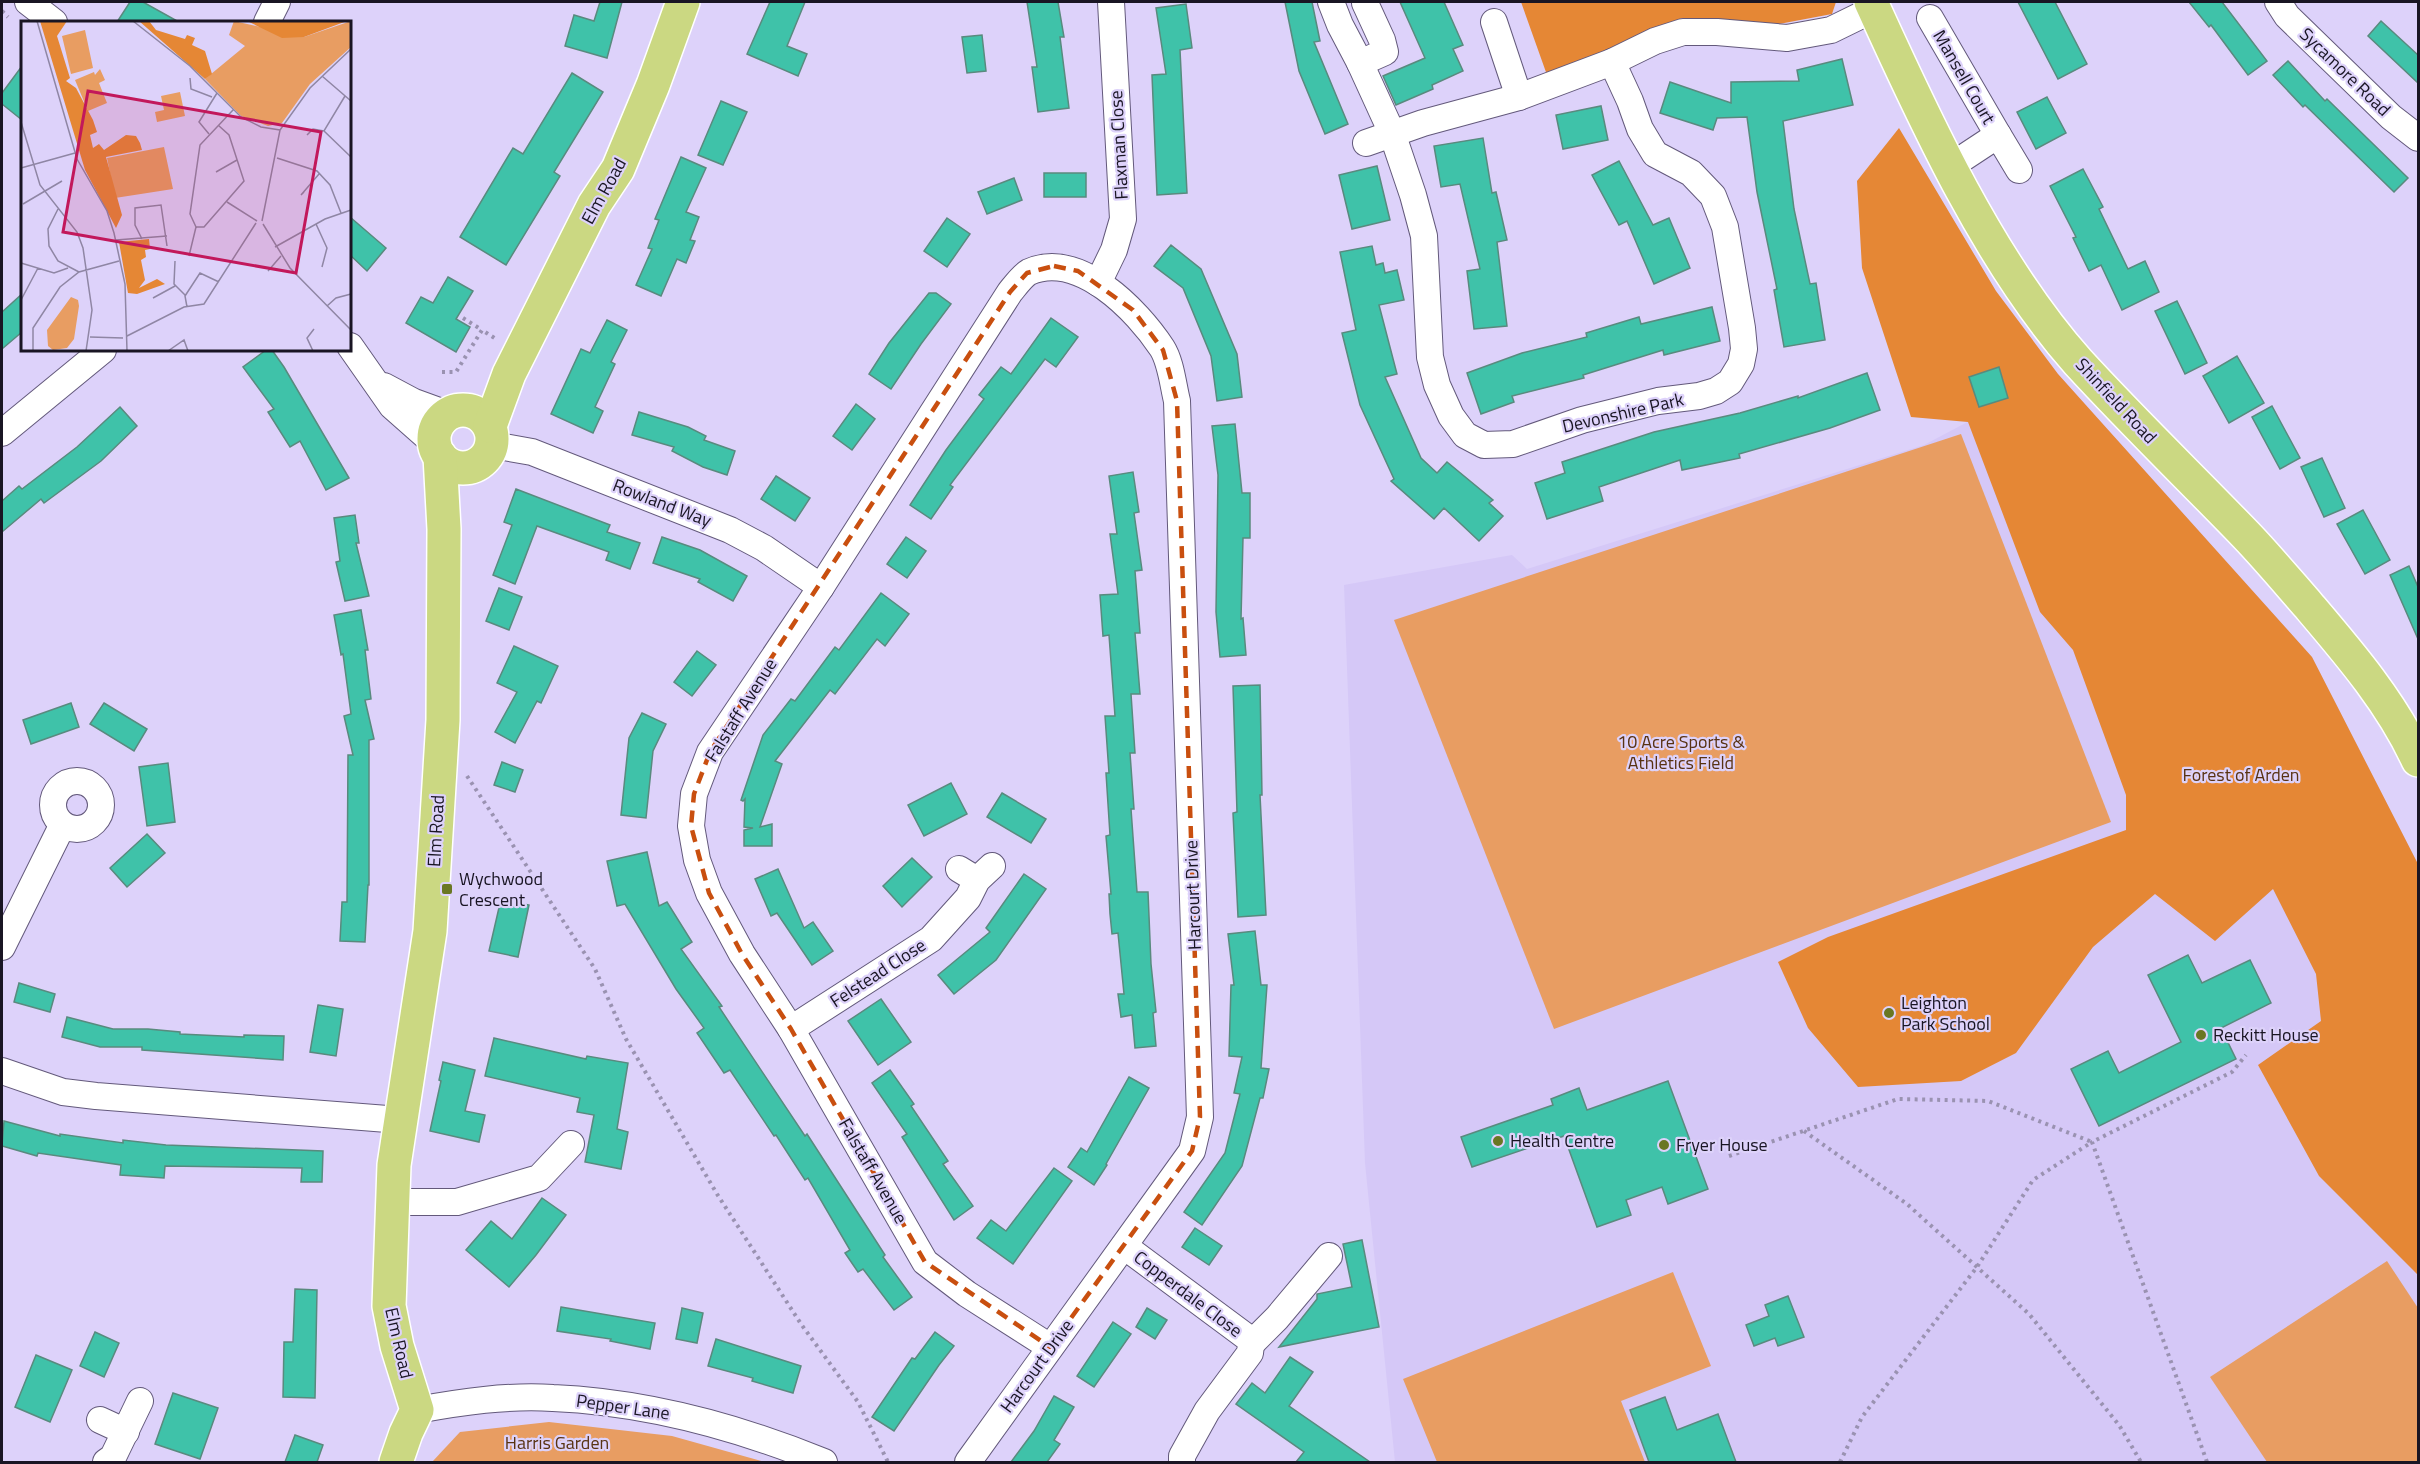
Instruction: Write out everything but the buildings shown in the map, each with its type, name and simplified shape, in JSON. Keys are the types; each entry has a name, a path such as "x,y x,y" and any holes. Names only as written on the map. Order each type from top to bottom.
{"main road":[{"name":"Elm Road","path":"444,529 474,432 509,374 594,205 618,169 653,85 683,2"},
{"name":"Shinfield Road","path":"1873,5 1905,77 1951,166 2018,283 2076,360 2248,537 2335,636 2386,704 2418,760"},
{"path":"436,427 474,432 455,467 437,450 436,427"},
{"name":"Elm Road","path":"417,1410 397,1346 389,1306 394,1165 430,931 442,720 444,529 437,450"},
{"path":"396,1462 417,1410"}],"street":[{"path":"28,2 53,21"},
{"path":"268,21 277,2"},
{"name":"Flaxman Close","path":"1098,283 1114,250 1123,219 1111,2"},
{"name":"Devonshire Park","path":"1332,2 1392,133 1413,195 1424,236 1430,357 1437,385 1451,416 1465,435 1484,445 1513,444 1593,417 1658,401 1699,396 1716,391 1730,382 1740,364 1744,349 1725,226 1713,196 1691,173 1655,154 1640,129 1612,62"},
{"name":"Sycamore Road","path":"2278,2 2287,16 2391,117 2418,138"},
{"path":"1360,63 1385,52 1365,3"},
{"path":"1366,143 1392,133 1519,97 1612,62 1655,41 1683,32 1717,32 1787,38 1830,30 1873,5"},
{"name":"Mansell Court","path":"1930,18 2019,170"},
{"path":"1494,22 1519,97"},
{"name":"Mansell Court","path":"1951,166 1998,135"},
{"name":"Falstaff Avenue","path":"1050,1347 967,1294 926,1262 791,1029 741,954 709,893 696,860 691,826 694,794 710,752 821,587 1010,292 1027,273 1054,266 1078,271 1098,283"},
{"name":"Harcourt Drive","path":"968,1462 1192,1151 1200,1117 1177,401 1163,350 1132,310 1098,283"},
{"path":"351,347 392,406 437,450"},
{"path":"2,433 102,351"},
{"name":"Rowland Way","path":"376,381 474,432 532,452 730,530 764,548 821,587"},
{"path":"2,947 62,826"},
{"name":"Felstead Close","path":"791,1029 931,939 968,898 976,872"},
{"path":"2,1071 63,1092 96,1096 400,1119"},
{"path":"392,1202 457,1202 539,1178 571,1144"},
{"name":"Copperdale Close","path":"1124,1246 1248,1338 1251,1344 1250,1353 1207,1411 1182,1456 1182,1462"},
{"name":"Copperdale Close","path":"1251,1344 1277,1318 1329,1256"},
{"name":"Pepper Lane","path":"417,1410 495,1399 552,1398 610,1404 668,1412 757,1438 824,1462"},
{"path":"106,1462 113,1458 140,1401"},
{"path":"100,1420 126,1432"}],"path":[{"path":"463,318 499,340"},
{"path":"442,372 456,372 482,330"},
{"path":"461,766 595,969 626,1039 717,1194 801,1324 858,1402 888,1462"},
{"path":"1840,1462 1862,1417 1977,1266 2033,1180 2092,1142 2232,1071 2246,1055"},
{"path":"1729,1156 1898,1099 1988,1101 2092,1142"},
{"path":"1804,1131 1907,1204 2029,1314 2119,1425 2141,1462"},
{"path":"2092,1142 2207,1462"}],"highlighted area":[{"path":"1054,266 1078,271 1133,310 1163,350 1177,401 1200,1117 1192,1151 1050,1347 925,1262 791,1029 742,954 709,893 691,826 694,794 710,752 1010,292 1027,273"}],"shaded area":[{"name":"Leighton Park School","path":"2058,374 2312,657 2418,864 2418,1462 1395,1462 1365,1163 1344,585 1512,555 1527,569 1924,445"}],"green space":[{"path":"1521,2 1836,2 1832,14 1779,24 1682,18 1547,75"},
{"name":"Forest of Arden","path":"1899,128 1996,291 2058,374 2312,657 2418,864 2418,1275 2319,1176 2258,1065 2321,1021 2316,974 2273,889 2215,941 2155,894 2093,947 2016,1053 1961,1081 1858,1087 1808,1028 1778,962 1828,937 2126,830 2126,795 2073,650 2040,612 1968,422 1911,417 1862,268 1857,181"},
{"name":"10 Acre Sports & Athletics Field","path":"1961,434 2111,822 1554,1029 1394,620"},
{"path":"2387,1261 2418,1308 2418,1462 2267,1462 2210,1377"},
{"path":"1673,1272 1711,1366 1621,1401 1645,1462 1437,1462 1403,1379"},
{"name":"Harris Garden","path":"549,1422 672,1436 765,1462 432,1462 460,1432"}],"place":[{"name":"Wychwood Crescent","path":"447,889"},
{"name":"Leighton Park School","path":"1889,1013"},
{"name":"Reckitt House","path":"2201,1035"},
{"name":"Health Centre","path":"1498,1141"},
{"name":"Fryer House","path":"1664,1145"}]}
